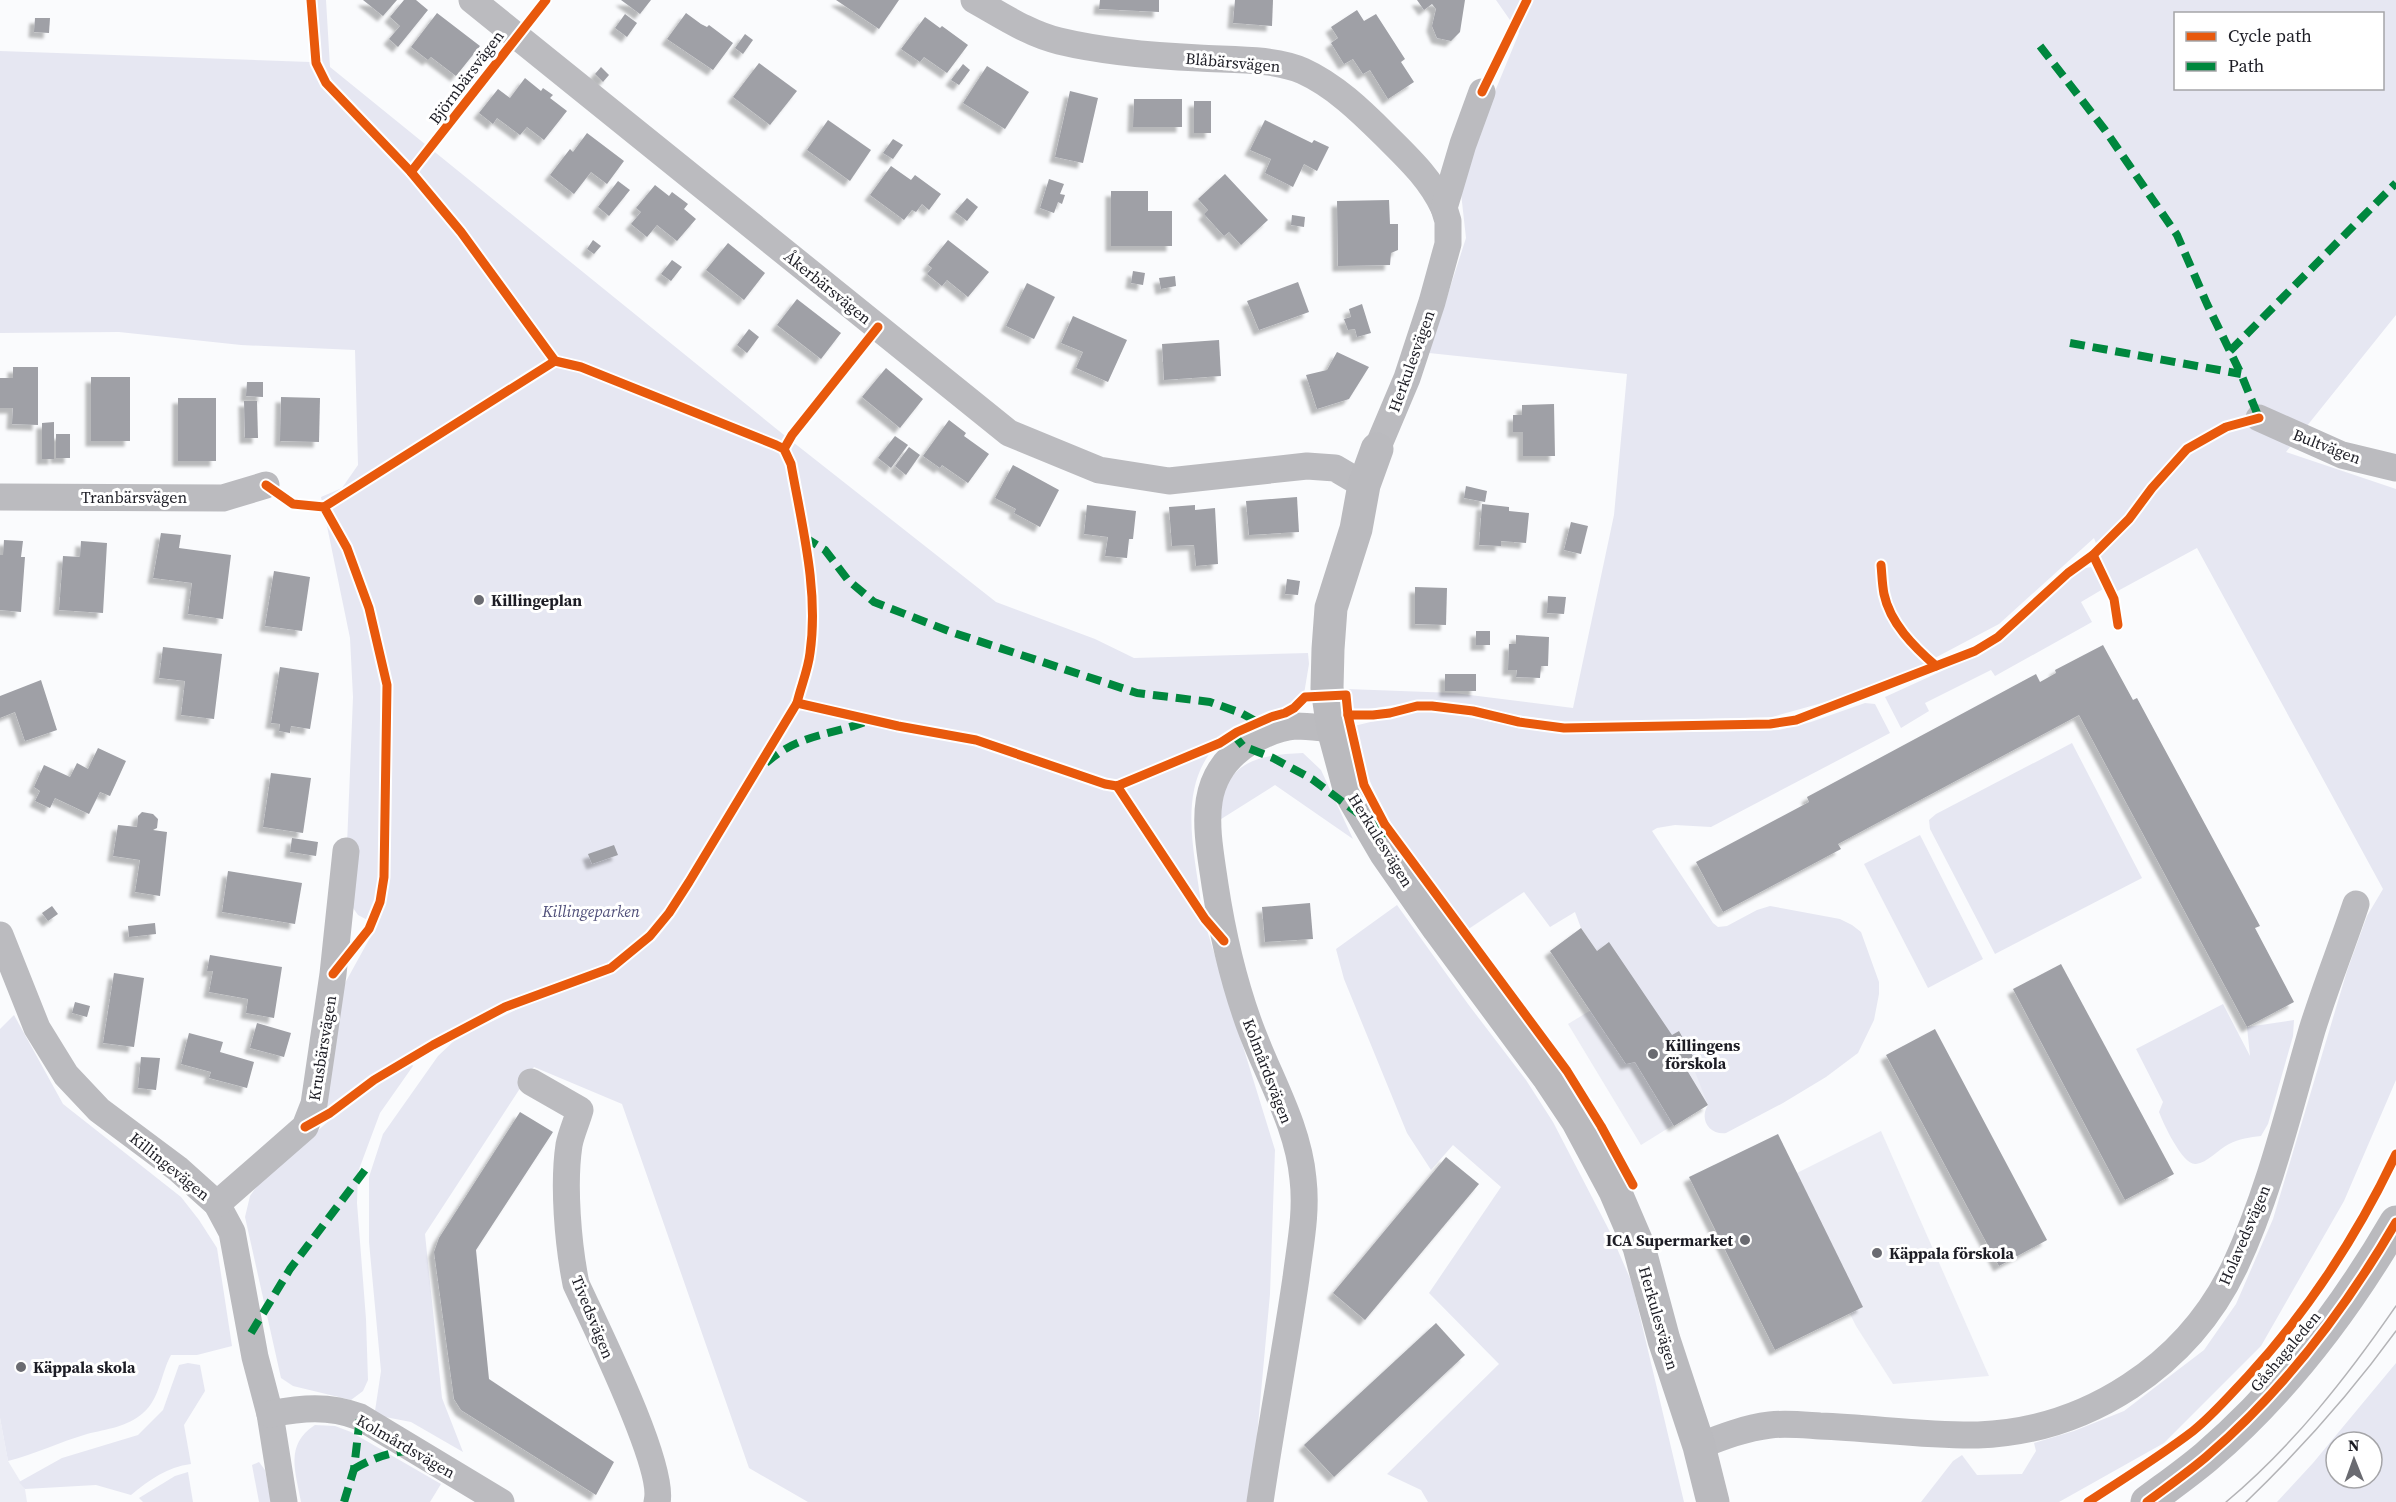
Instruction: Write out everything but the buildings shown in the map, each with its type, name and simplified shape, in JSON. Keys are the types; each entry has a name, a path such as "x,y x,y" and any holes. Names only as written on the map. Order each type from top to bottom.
{"street":[{"name":"Åkerbärsvägen","path":"472,0 1009,433 1098,470 1169,481 1307,466 1335,468 1364,485"},
{"name":"Blåbärsvägen","path":"974,0 1028,29 1069,43 1150,55 1259,62 1303,71 1338,93 1370,119 1414,163 1436,191 1444,208"},
{"name":"Herkulesvägen","path":"1482,92 1460,153 1444,208 1448,221 1448,244 1432,302 1407,378 1364,485 1356,529 1332,608 1328,649 1328,688 1333,729 1350,792 1366,821 1437,928 1549,1078 1577,1120 1615,1191 1639,1247 1664,1340 1699,1446 1713,1502"},
{"name":"Bultvägen","path":"2259,418 2342,455 2396,468"},
{"name":"Tranbärsvägen","path":"0,496 223,498 266,485"},
{"name":"Kolmårdsvägen","path":"1260,1502 1303,1234 1303,1179 1291,1130 1248,1023 1224,940 1209,852 1207,825 1209,800 1212,786 1224,763 1238,750 1263,735 1280,728 1297,726 1333,729"},
{"name":"Krusbärsvägen","path":"217,1204 305,1127 311,1112 332,984 346,851"},
{"name":"Holavedsvägen","path":"1699,1446 1738,1432 1774,1424 1948,1434 2000,1433 2031,1429 2072,1417 2105,1403 2165,1359 2191,1333 2218,1298 2244,1245 2276,1155 2313,1027 2356,904"},
{"name":"Killingevägen","path":"0,935 37,1028 66,1075 99,1110 178,1168 217,1204 232,1232 255,1357 270,1414 284,1502"},
{"name":"Tivedsvägen","path":"531,1082 580,1110 569,1145 567,1202 576,1284 636,1417 657,1482 657,1502"},
{"name":"Gåshagaleden","path":"2147,1502 2206,1457 2258,1408 2302,1358 2353,1292 2396,1222"},
{"name":"Kolmårdsvägen","path":"270,1414 324,1407 360,1417 501,1502"}],"shaded area":[{"name":"Killingens förskola","path":"1659,969 1741,1083 1641,1145 1568,1024"},
{"name":"Käppala förskola","path":"1881,1131 1989,1376 1893,1384 1856,1326 1783,1180"},
{"path":"0,1418 8,1461 25,1489 27,1502 0,1502"}],"green space":[{"name":"Killingeparken","path":"315,0 326,0 330,67 784,435 996,602 1095,639 1134,658 1308,653 1309,664 1304,694 1283,708 1243,724 1220,741 1205,760 1196,781 1192,804 1194,853 1201,903 1198,911 1207,930 1275,1150 1270,1294 1251,1502 808,1502 749,1468 622,1104 534,1067 425,1234 442,1398 463,1452 411,1422 385,1417 375,1411 381,1371 369,1242 369,1177 383,1134 438,1056 456,1039 534,1001 508,1001 435,1038 372,1075 322,1114 339,994 377,925 358,915 348,901 347,845 353,697 350,638 321,497 342,488 358,465 355,350 241,345 119,332 0,333 0,51 310,62 323,65 319,48"},
{"path":"1496,0 2396,0 2396,315 2286,452 2396,489 2396,1080 2344,1201 2261,1346 2164,1443 2059,1502 1921,1502 1953,1461 1962,1455 1977,1475 2022,1474 2036,1451 2034,1443 2074,1431 2124,1411 2204,1350 2236,1304 2273,1219 2347,971 2367,916 2383,889 2197,548 2114,593 2094,538 1999,624 1916,668 1829,701 1772,717 1570,723 1427,700 1362,710 1349,708 1347,689 1454,693 1573,708 1614,515 1627,374 1429,353 1466,238 1461,193 1484,118 1519,33"},
{"path":"2091,567 2103,589 2081,602 2092,622 1995,676 1991,670 1925,703 1929,711 1901,728 1885,697 1990,649 2080,569"},
{"path":"1865,703 1875,704 1890,733 1711,827 1675,825 1652,831 1713,923 1718,927 1727,926 1757,910 1770,906 1840,919 1861,932 1879,982 1874,1020 1858,1053 1826,1077 1726,1133 1710,1129 1705,1121 1705,1110 1708,1105 1679,1031 1672,1035 1608,943 1597,951 1581,928 1575,912 1550,927 1524,892 1467,930 1415,859 1383,809 1360,755 1354,726 1412,712 1444,712 1521,728 1559,731 1608,733 1779,730 1811,722"},
{"path":"2072,743 2142,878 1995,954 1930,829 1929,820 1936,814"},
{"path":"1303,753 1321,770 1353,839 1275,785 1218,821 1226,787 1233,775 1243,766 1268,756"},
{"path":"1920,835 1983,959 1928,988 1864,864"},
{"path":"1397,905 1526,1080 1553,1122 1609,1230 1632,1283 1684,1502 1428,1502 1421,1490 1387,1474 1499,1364 1429,1293 1501,1187 1453,1145 1431,1170 1407,1133 1344,979 1336,949"},
{"path":"2223,1004 2250,1056 2247,1027 2294,1020 2293,1036 2268,1124 2261,1136 2233,1142 2196,1164 2185,1158 2169,1134 2159,1112 2163,1102 2136,1049"},
{"path":"14,1015 63,1104 181,1197 199,1220 217,1248 232,1346 197,1355 171,1355 153,1401 137,1418 116,1427 77,1437 8,1461 0,1418 0,1029"},
{"path":"411,1063 413,1066 380,1113 358,1172 357,1203 368,1380 363,1391 351,1400 293,1386 281,1378 245,1217 250,1196 260,1182 332,1118 365,1091"},
{"path":"188,1363 200,1365 205,1391 184,1425 191,1464 159,1475 131,1495 96,1485 25,1489 19,1482 62,1458 138,1435 163,1410 179,1365"},
{"path":"2396,1363 2396,1502 2277,1502 2324,1450 2324,1490 2384,1490 2384,1430 2340,1430"},
{"path":"315,1425 335,1426 351,1432 441,1484 430,1502 301,1502 294,1460 299,1441"},
{"path":"259,1462 265,1470 271,1502 259,1502 252,1465"},
{"path":"188,1472 193,1502 143,1502 139,1498 175,1476"}],"tram line":[{"path":"2226,1502 2274,1458 2318,1410 2396,1306"},
{"path":"2246,1502 2325,1420 2396,1331"}],"marked path":[{"path":"2040,46 2105,130 2177,235 2259,418"},
{"path":"2230,351 2396,183"},
{"path":"2070,343 2241,374"},
{"path":"804,537 825,550 848,580 874,602 951,632 1137,693 1210,702 1241,713 1259,723"},
{"path":"766,763 779,753 804,740 870,720"},
{"path":"1233,734 1243,746 1273,758 1312,779 1387,835"},
{"path":"251,1333 290,1269 365,1170"},
{"path":"344,1502 354,1469 360,1417"},
{"path":"354,1469 383,1456 414,1450"}],"cycle path":[{"path":"311,0 316,63 326,83 411,172 461,232 555,361"},
{"name":"Björnbärsvägen","path":"411,172 546,0"},
{"path":"1482,92 1527,0"},
{"path":"784,449 792,435 878,327"},
{"path":"324,507 555,361 581,367 776,445 784,449 791,464 811,582 810,653 797,703"},
{"path":"1633,1185 1601,1126 1567,1071 1385,825 1364,785 1348,715 1373,715 1417,706 1432,706 1473,711 1519,722 1564,728 1770,724 1796,720 1975,651 1998,637 2068,573 2093,555 2129,519 2152,488 2187,449 2226,427 2259,418"},
{"path":"266,485 293,504 324,507 347,548 369,608 387,685 384,877 380,902 369,929 333,974"},
{"path":"2093,555 2114,599 2118,625"},
{"path":"1881,565 1884,594 1897,625 1911,643 1936,666"},
{"path":"305,1127 330,1113 374,1080 433,1045 505,1007 611,968 650,936 669,913 689,882 797,703 898,726 976,740 1105,784 1117,786 1220,743 1237,732 1271,717 1285,713 1305,697 1346,695 1348,715"},
{"path":"1117,786 1205,919 1224,941"},
{"path":"2088,1502 2193,1431 2248,1376 2291,1325 2330,1271 2365,1213 2396,1154"},
{"path":"2147,1502 2206,1457 2234,1432 2286,1377 2334,1317 2396,1222"}],"place":[{"name":"Killingeplan","path":"479,600"},
{"name":"Killingens förskola","path":"1653,1054"},
{"name":"ICA Supermarket","path":"1745,1240"},
{"name":"Käppala förskola","path":"1877,1253"},
{"name":"Käppala skola","path":"21,1367"}]}
